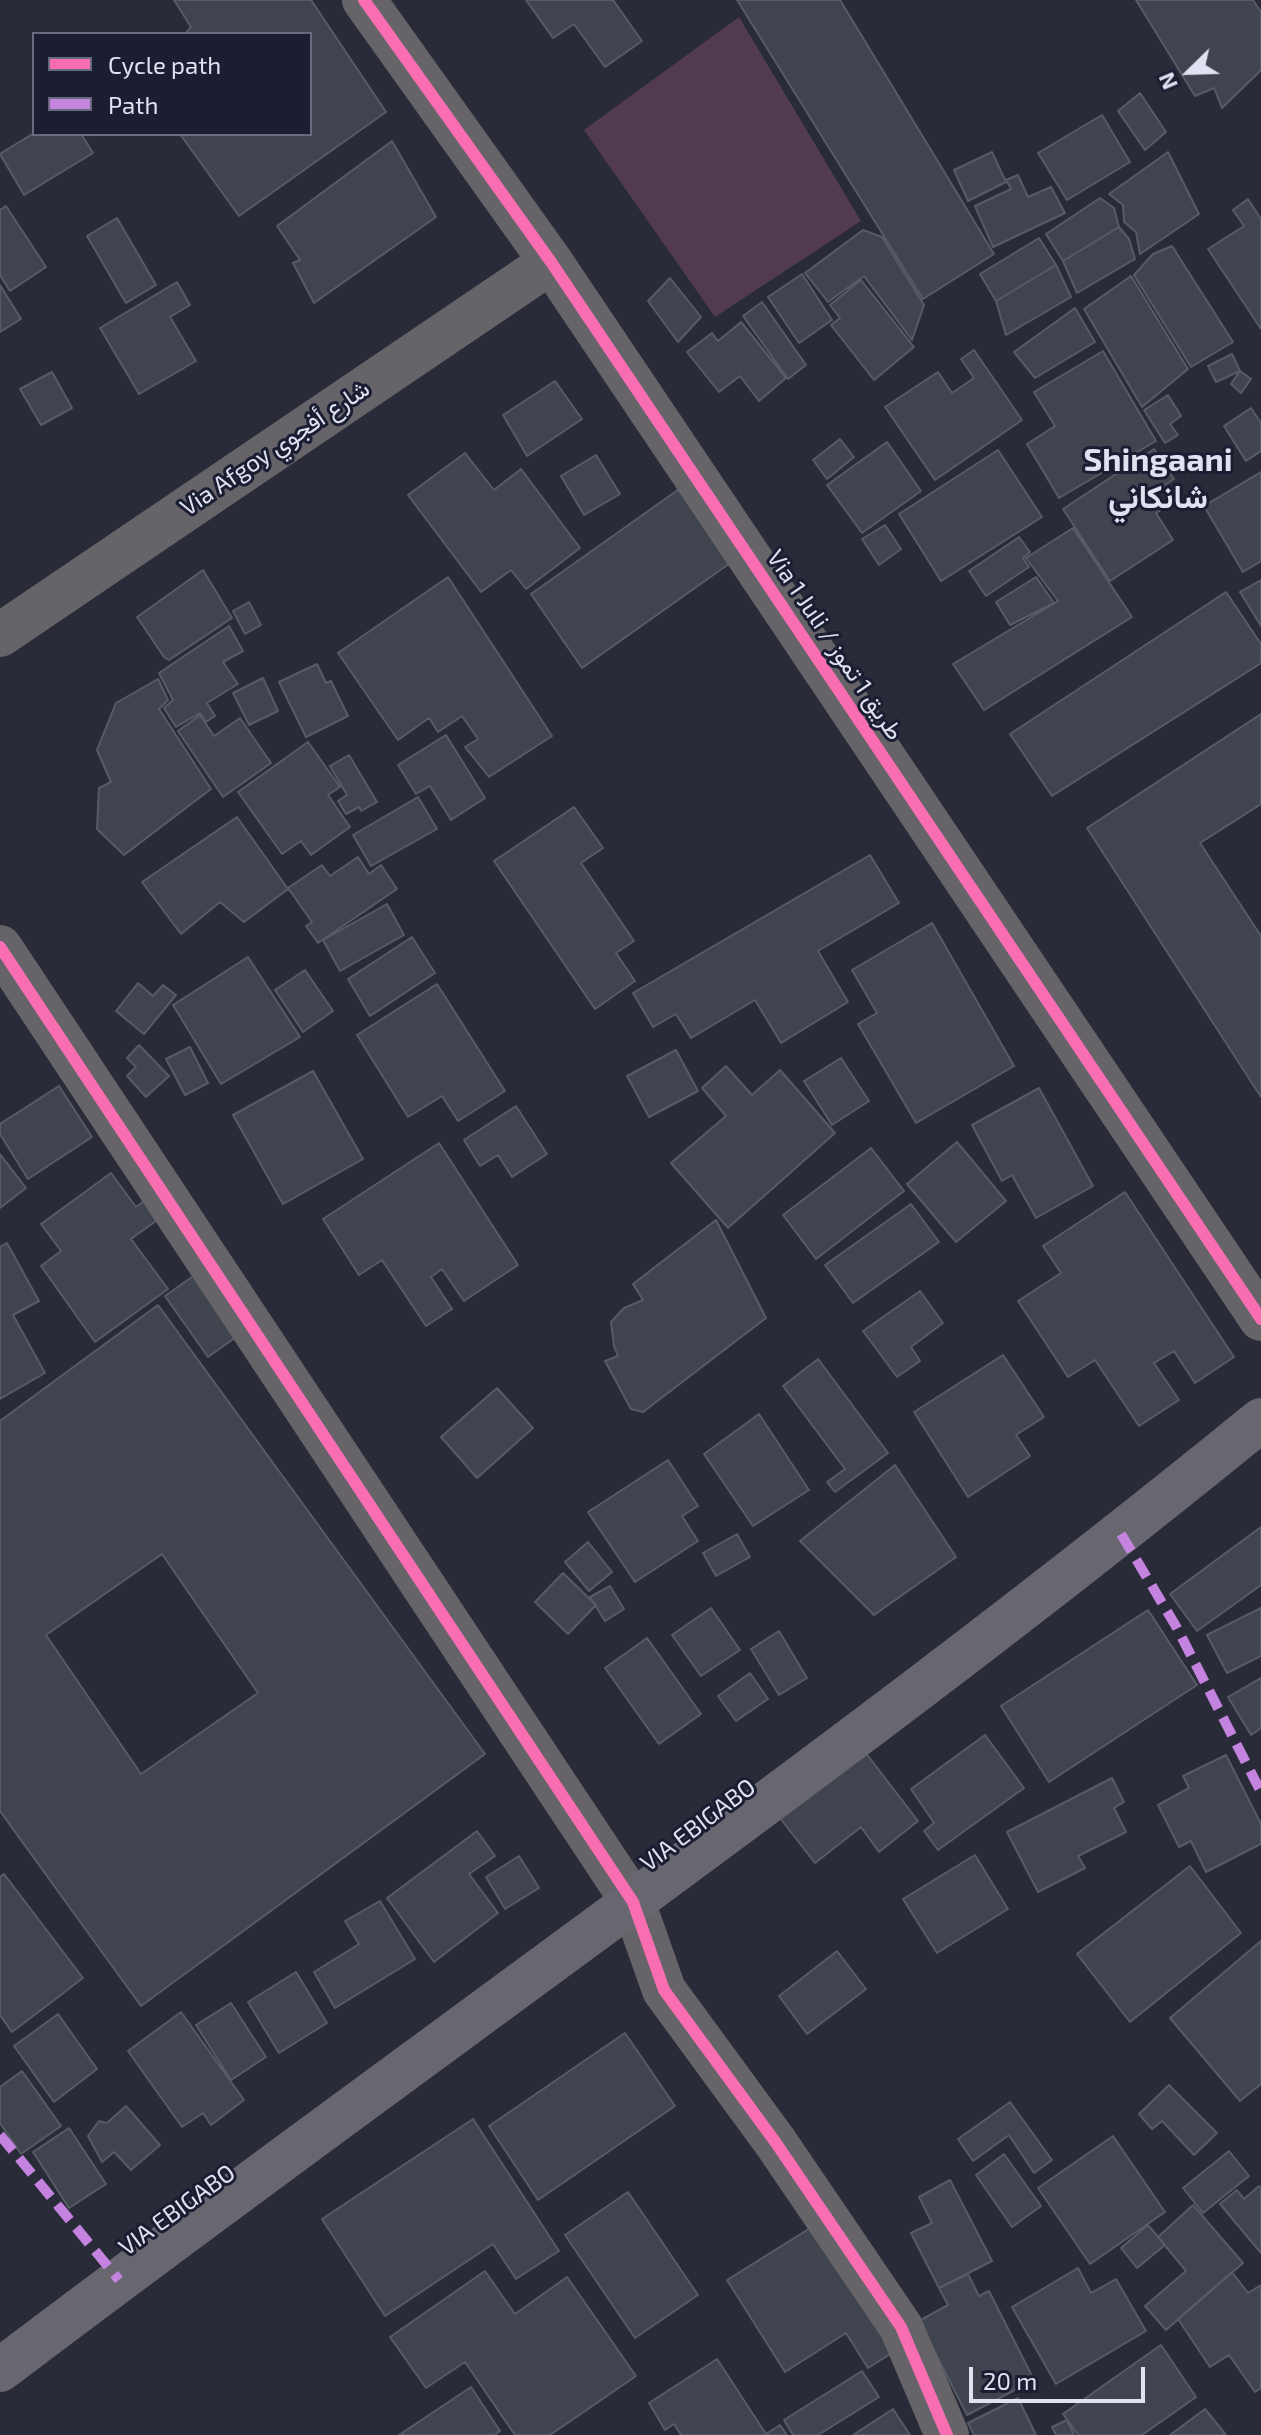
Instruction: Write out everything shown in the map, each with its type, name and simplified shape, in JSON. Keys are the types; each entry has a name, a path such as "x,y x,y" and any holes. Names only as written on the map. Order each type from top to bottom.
{"main road":[{"name":"VIA EBIGABO","path":"0,2370 633,1902 1121,1534 1261,1420"}],"street":[{"name":"Via 1 Juli / طريق 1 تموز","path":"364,0 551,262 1261,1319"},
{"name":"Via Afgoy شارع أفجوي","path":"0,635 551,262"},
{"path":"0,947 633,1902 664,1990 776,2143 901,2327 947,2435"}],"shaded area":[{"path":"739,17 861,221 715,317 584,130"}],"building":[{"path":"174,0 311,0 386,112 239,216 181,136 312,136 312,32 187,32 191,27"},
{"path":"526,0 613,0 642,41 605,67 574,24 553,38"},
{"path":"737,0 840,0 994,254 923,299"},
{"path":"1136,0 1253,0 1261,12 1261,70 1222,108 1214,88 1195,96"},
{"path":"1140,93 1166,132 1145,150 1118,111"},
{"path":"1102,115 1130,162 1067,200 1038,153"},
{"path":"32,134 82,136 93,153 24,195 0,154"},
{"path":"392,141 436,217 314,303 293,263 300,260 277,226"},
{"path":"992,152 1006,182 968,201 954,170"},
{"path":"1168,152 1199,214 1140,254 1136,232 1124,222 1123,205 1109,194"},
{"path":"1018,175 1028,197 1051,187 1065,213 993,247 975,206 1011,189 1006,180"},
{"path":"1100,198 1114,208 1119,227 1063,261 1046,234"},
{"path":"1248,199 1261,219 1261,329 1208,249 1244,226 1233,210"},
{"path":"6,206 46,267 10,291 0,275 0,210"},
{"path":"117,218 156,285 126,303 87,236"},
{"path":"1119,227 1129,239 1135,259 1077,293 1063,261"},
{"path":"863,230 882,237 924,305 912,340 864,276 828,302 805,273"},
{"path":"1039,238 1056,265 996,301 980,274"},
{"path":"1172,246 1233,342 1191,367 1134,275 1153,254"},
{"path":"1056,265 1071,297 1006,335 996,301"},
{"path":"802,274 832,320 799,343 768,297"},
{"path":"1131,276 1188,369 1142,407 1084,309"},
{"path":"670,278 701,317 678,342 648,301"},
{"path":"861,280 914,347 874,380 831,325 840,318 830,305"},
{"path":"177,282 190,305 170,317 196,361 139,394 100,328"},
{"path":"0,285 21,319 0,332"},
{"path":"762,302 806,365 788,379 743,316"},
{"path":"1075,308 1095,342 1035,378 1014,352"},
{"path":"741,322 786,378 759,401 740,376 719,392 687,352 712,333 718,341"},
{"path":"974,350 1022,420 935,480 885,407 938,372 952,393 974,378 961,359"},
{"path":"1103,351 1156,441 1059,498 1027,444 1055,426 1034,392"},
{"path":"1232,354 1240,371 1216,382 1208,366"},
{"path":"1240,371 1251,379 1241,393 1231,384"},
{"path":"52,372 72,408 41,425 20,389"},
{"path":"555,381 582,419 527,456 503,415"},
{"path":"1168,395 1181,416 1170,424 1178,435 1165,443 1144,410"},
{"path":"1251,408 1261,423 1261,451 1246,461 1224,426"},
{"path":"840,439 854,457 827,479 813,460"},
{"path":"887,442 921,491 862,533 827,485"},
{"path":"1154,449 1174,479 1152,494 1163,509 1156,513 1173,540 1110,581 1063,509"},
{"path":"998,450 1042,517 941,581 899,514"},
{"path":"465,453 494,490 521,469 580,548 526,589 511,570 481,592 408,495"},
{"path":"596,455 620,494 584,515 561,476"},
{"path":"1261,472 1261,561 1243,572 1204,506"},
{"path":"682,487 733,561 582,668 531,594"},
{"path":"885,525 901,549 879,565 862,539"},
{"path":"1073,528 1132,617 984,710 953,664 1058,601 1026,558"},
{"path":"1019,537 1030,552 1023,558 1029,567 986,596 969,571"},
{"path":"203,570 232,618 169,660 137,617"},
{"path":"448,577 552,736 489,777 465,747 478,739 462,716 438,732 429,718 398,740 338,653"},
{"path":"1036,577 1054,603 1010,625 996,602"},
{"path":"1261,580 1261,626 1240,592"},
{"path":"1226,592 1261,644 1261,663 1052,796 1010,734"},
{"path":"249,602 261,625 245,634 233,611"},
{"path":"229,626 243,651 223,662 238,684 207,703 215,716 206,722 200,713 176,727 164,708 173,700 159,673"},
{"path":"317,664 326,683 331,681 348,716 306,737 279,682"},
{"path":"263,678 278,711 249,725 233,693"},
{"path":"158,679 168,700 159,709 211,789 124,855 97,829 99,788 111,782 97,750 116,703"},
{"path":"1261,714 1261,804 1200,843 1261,936 1261,1097 1087,828"},
{"path":"200,715 214,736 240,718 271,763 223,797 178,731"},
{"path":"446,735 485,798 451,820 430,786 416,794 398,765"},
{"path":"308,742 340,787 328,795 350,827 311,855 301,841 282,854 238,792"},
{"path":"349,755 377,802 361,811 359,807 346,814 338,801 347,795 330,766"},
{"path":"418,797 437,829 371,866 353,835"},
{"path":"574,807 603,848 581,863 634,941 616,953 635,981 595,1009 494,861"},
{"path":"237,817 288,889 244,922 220,902 181,934 142,882"},
{"path":"870,855 899,903 818,951 848,1002 781,1043 755,1000 691,1038 676,1014 653,1027 633,993"},
{"path":"358,857 369,874 381,865 397,889 318,943 306,926 312,922 288,888 322,865 330,876"},
{"path":"387,904 404,935 340,971 323,940"},
{"path":"932,923 1014,1066 916,1123 858,1024 877,1013 852,970"},
{"path":"412,937 435,973 370,1016 348,979"},
{"path":"248,957 300,1037 221,1084 173,1005"},
{"path":"305,970 333,1011 303,1032 275,990"},
{"path":"138,983 153,996 163,985 176,995 144,1034 116,1011"},
{"path":"437,984 505,1091 458,1121 442,1096 408,1117 357,1035"},
{"path":"139,1045 169,1076 146,1097 127,1076 136,1067 127,1058"},
{"path":"190,1047 208,1083 185,1095 166,1059"},
{"path":"676,1050 698,1091 649,1117 627,1076"},
{"path":"841,1058 869,1101 832,1125 804,1081"},
{"path":"726,1066 752,1095 780,1070 835,1133 728,1228 671,1163 726,1116 702,1088"},
{"path":"313,1071 363,1159 283,1204 233,1115"},
{"path":"59,1086 92,1137 28,1179 0,1134 0,1124"},
{"path":"1039,1088 1093,1186 1036,1218 1012,1175 1002,1181 972,1125"},
{"path":"516,1106 547,1154 512,1177 498,1155 480,1166 464,1140"},
{"path":"957,1142 1006,1201 956,1242 907,1184"},
{"path":"439,1143 518,1265 464,1301 442,1269 431,1277 452,1309 426,1326 382,1260 359,1275 323,1219"},
{"path":"871,1148 904,1191 816,1259 783,1215"},
{"path":"0,1154 26,1188 0,1208"},
{"path":"111,1173 136,1207 158,1191 171,1210 131,1239 168,1289 95,1342 41,1266 61,1251 41,1224"},
{"path":"1125,1192 1234,1357 1195,1383 1174,1351 1154,1363 1179,1400 1139,1426 1095,1360 1068,1377 1018,1301 1061,1273 1043,1246"},
{"path":"911,1204 939,1242 853,1303 825,1265"},
{"path":"716,1220 766,1318 643,1412 631,1409 605,1361 618,1356 611,1322 624,1308 643,1300 633,1284"},
{"path":"7,1243 39,1301 13,1315 45,1373 0,1399 0,1247"},
{"path":"206,1267 249,1328 208,1357 165,1296"},
{"path":"920,1291 943,1323 911,1347 920,1361 897,1377 863,1331"},
{"path":"158,1305 485,1754 141,2006 0,1811 0,1421","holes":["162,1554 258,1693 141,1774 46,1635"]},
{"path":"1003,1355 1044,1417 1016,1435 1030,1456 968,1497 914,1412"},
{"path":"818,1359 888,1453 835,1492 827,1482 845,1469 783,1386"},
{"path":"497,1388 533,1428 477,1478 441,1437"},
{"path":"759,1414 809,1490 753,1526 704,1454"},
{"path":"668,1460 698,1506 682,1516 698,1541 635,1582 588,1512"},
{"path":"895,1465 956,1557 874,1615 800,1541"},
{"path":"1261,1527 1261,1585 1197,1631 1170,1594"},
{"path":"737,1534 750,1557 716,1576 703,1553"},
{"path":"588,1542 612,1572 589,1591 565,1562"},
{"path":"563,1573 596,1605 568,1634 535,1602"},
{"path":"610,1586 624,1609 605,1621 590,1597"},
{"path":"711,1608 740,1650 701,1676 672,1635"},
{"path":"1261,1608 1261,1656 1227,1673 1207,1635"},
{"path":"1148,1610 1197,1685 1049,1782 1001,1706"},
{"path":"779,1631 807,1678 779,1695 751,1649"},
{"path":"647,1638 701,1714 659,1744 605,1668"},
{"path":"750,1673 768,1699 736,1721 718,1696"},
{"path":"1261,1678 1261,1728 1251,1735 1228,1697"},
{"path":"985,1735 1024,1788 938,1850 924,1831 934,1823 911,1789"},
{"path":"862,1748 918,1821 879,1852 861,1827 815,1863 776,1813"},
{"path":"1226,1755 1261,1824 1261,1844 1206,1872 1191,1841 1179,1847 1158,1805 1189,1788 1183,1776"},
{"path":"1112,1778 1124,1802 1114,1808 1126,1832 1078,1856 1085,1868 1038,1892 1007,1832"},
{"path":"477,1831 495,1856 469,1874 498,1913 434,1962 387,1898"},
{"path":"975,1855 1008,1909 937,1953 903,1899"},
{"path":"519,1856 539,1888 505,1909 486,1877"},
{"path":"1190,1866 1241,1933 1130,2022 1077,1954"},
{"path":"4,1874 83,1978 12,2032 0,2015 0,1877"},
{"path":"380,1901 415,1959 335,2008 314,1972 359,1944 345,1921"},
{"path":"1261,1941 1261,2084 1240,2101 1170,2018"},
{"path":"837,1951 866,1989 807,2034 779,1996"},
{"path":"296,1972 327,2023 279,2053 248,2002"},
{"path":"231,2003 266,2057 231,2080 196,2025"},
{"path":"181,2012 244,2100 211,2125 203,2113 182,2127 128,2051"},
{"path":"58,2014 97,2069 54,2102 14,2046"},
{"path":"625,2033 675,2106 538,2200 489,2126"},
{"path":"22,2071 61,2126 21,2154 0,2123 0,2087"},
{"path":"1169,2085 1217,2133 1194,2155 1162,2121 1152,2129 1139,2114"},
{"path":"1010,2102 1052,2160 1034,2173 1009,2135 973,2161 958,2139"},
{"path":"126,2106 160,2145 131,2170 114,2152 102,2162 88,2136 99,2121 107,2123"},
{"path":"473,2119 559,2251 516,2279 493,2244 385,2316 322,2219"},
{"path":"69,2128 106,2184 69,2208 33,2152"},
{"path":"1113,2136 1165,2212 1090,2264 1038,2188"},
{"path":"1229,2151 1249,2176 1203,2213 1183,2188"},
{"path":"1004,2154 1041,2206 1012,2227 976,2175"},
{"path":"950,2180 992,2261 939,2288 911,2233 932,2223 919,2197"},
{"path":"1259,2186 1261,2253 1220,2204 1237,2190 1244,2199"},
{"path":"628,2192 698,2295 635,2338 565,2235"},
{"path":"1193,2205 1243,2263 1166,2330 1145,2306 1186,2271 1158,2237"},
{"path":"823,2220 903,2346 868,2368 846,2333 785,2372 727,2280"},
{"path":"1148,2225 1165,2245 1137,2268 1121,2248"},
{"path":"1078,2268 1091,2293 1116,2279 1146,2331 1056,2384 1012,2307"},
{"path":"485,2271 515,2314 567,2277 636,2376 550,2435 515,2435 465,2362 426,2388 390,2337"},
{"path":"1232,2272 1248,2293 1261,2285 1261,2388 1255,2392 1229,2355 1210,2367 1178,2319"},
{"path":"968,2274 979,2296 989,2291 1034,2380 967,2415 919,2321 948,2305 939,2288"},
{"path":"1161,2345 1196,2397 1142,2435 1078,2435 1063,2414"},
{"path":"717,2359 766,2434 780,2425 787,2435 681,2435 674,2424 665,2430 649,2403"},
{"path":"862,2371 879,2397 818,2435 793,2435 784,2420"},
{"path":"471,2387 500,2431 495,2435 399,2435"},
{"path":"1018,2398 1036,2435 974,2435 968,2423"},
{"path":"893,2409 910,2435 853,2435"},
{"path":"1205,2409 1226,2435 1170,2435"},
{"path":"1067,2420 1074,2435 1056,2435 1052,2427"}],"marked path":[{"path":"1121,1534 1177,1628 1261,1792"},
{"path":"0,2135 119,2280"}],"cycle path":[{"path":"364,0 551,262 1261,1319"},
{"path":"0,947 633,1902 664,1990 776,2143 901,2327 947,2435"}],"district":[{"name":"Shingaani شانكاني","path":"1158,478"}]}
